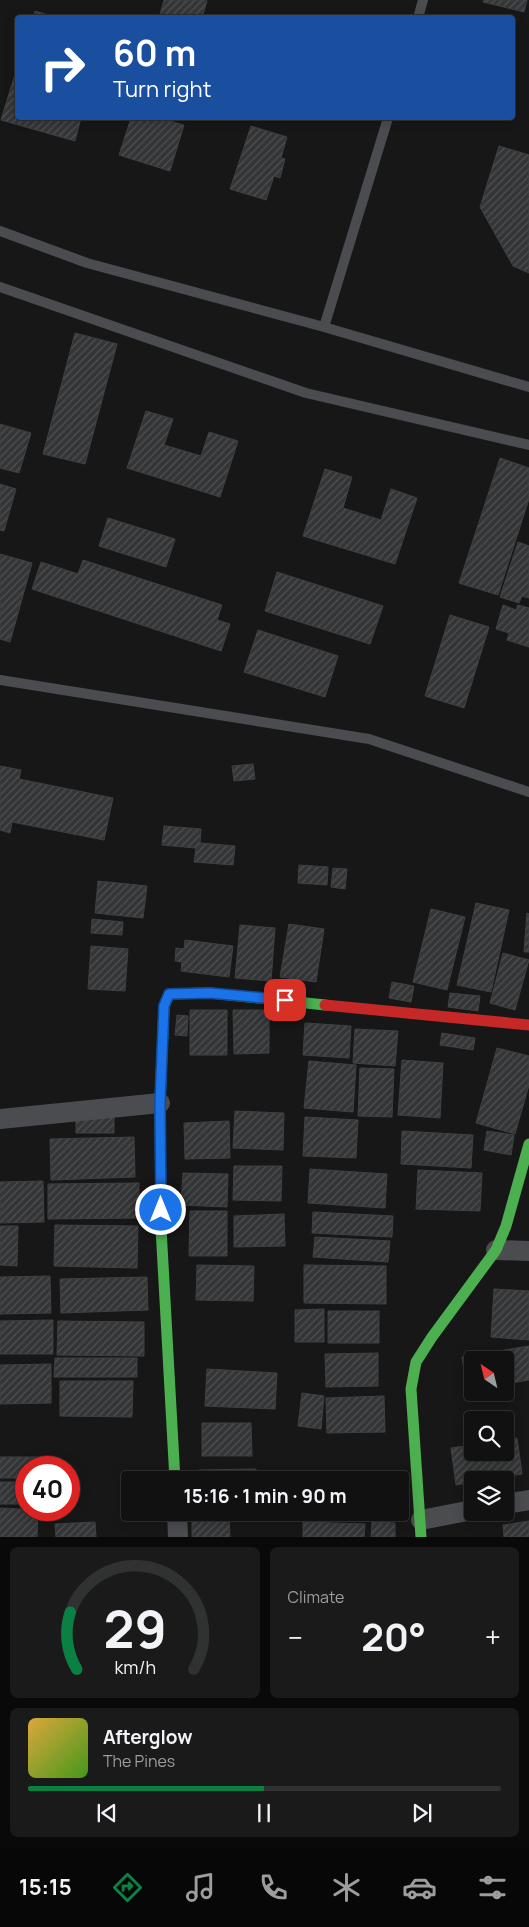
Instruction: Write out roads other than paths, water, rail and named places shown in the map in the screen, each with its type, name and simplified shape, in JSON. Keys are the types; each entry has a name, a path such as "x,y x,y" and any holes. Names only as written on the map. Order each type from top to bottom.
{"street":[{"path":"174,1471 161,1228 160,1103 164,1006 169,994 210,993 529,1025"},
{"path":"0,1120 160,1103"},
{"path":"464,1513 421,1528 411,1389 416,1362 432,1337 496,1250 506,1226 529,1144"},
{"path":"496,1250 529,1251"},
{"path":"514,1502 529,1500"},
{"path":"177,1521 178,1537"}],"lane":[{"path":"419,15 423,0"},
{"path":"324,327 387,120"},
{"path":"0,231 87,263 324,327 529,386"},
{"path":"0,287 306,393 529,445"},
{"path":"0,680 369,739 529,792"}]}
